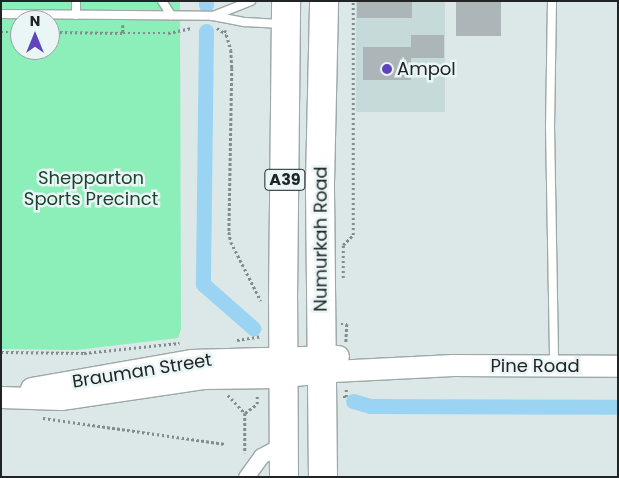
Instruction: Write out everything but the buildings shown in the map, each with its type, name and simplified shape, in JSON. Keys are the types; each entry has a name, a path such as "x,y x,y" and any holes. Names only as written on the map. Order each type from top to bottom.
{"highway":[{"path":"286,13 307,19 320,1"},
{"name":"Numurkah Road","path":"323,477 320,182 324,1"},
{"name":"Numurkah Road","path":"284,477 284,444 271,368 286,13"}],"street":[{"name":"Pine Road","path":"321,364 618,366"},
{"name":"Brauman Street","path":"1,392 203,368 271,368 321,364"},
{"name":"Brauman Street","path":"1,397 39,399 83,397 203,368"},
{"path":"246,477 261,456 284,444"}],"lane":[{"path":"76,1 76,15"},
{"path":"162,1 171,15"},
{"path":"214,16 251,1"},
{"path":"552,1 550,126 554,366"},
{"path":"1,14 171,15 223,18 286,13"}],"path":[{"path":"344,285 343,245 353,235 353,1"},
{"path":"223,18 232,68 229,232 231,242 261,300 261,306"},
{"path":"216,27 226,34"},
{"path":"60,32 123,33"},
{"path":"344,314 344,324"},
{"path":"245,413 257,404 271,368 261,336 262,332"},
{"path":"234,340 261,336"},
{"path":"1,352 84,352 179,343"},
{"path":"203,368 209,389 229,396 245,413 246,477"},
{"path":"37,417 225,444"}],"shaded area":[{"path":"356,1 445,1 445,112 356,112"}],"green space":[{"name":"Shepparton Sports Precinct","path":"1,1 180,1 181,329 178,338 76,350 1,349"}],"waterway":[{"path":"206,31 203,284 253,328"},
{"path":"353,401 370,406 618,407"}],"place":[{"name":"Ampol","path":"387,69"}]}
